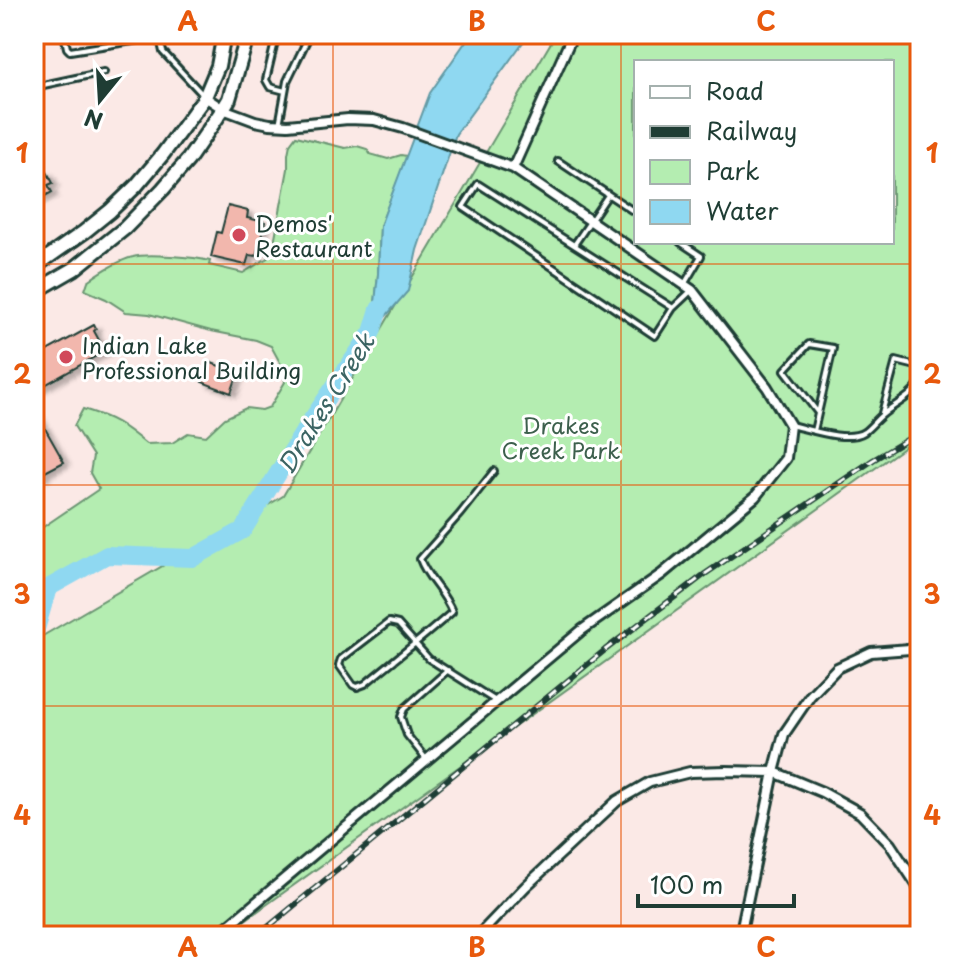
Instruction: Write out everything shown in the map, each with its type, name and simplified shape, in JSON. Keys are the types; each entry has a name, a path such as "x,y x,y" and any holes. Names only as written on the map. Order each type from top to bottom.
{"main road":[{"path":"34,267 84,232 136,186 163,154 205,97 218,66 224,34"},
{"path":"34,292 74,269 125,228 188,160 223,109 237,75 248,34"}],"street":[{"path":"513,168 573,34"},
{"path":"205,97 223,109 255,121 279,125 374,120 513,168 688,288 767,387 790,425 786,458 755,497 662,574 582,630 216,936"},
{"path":"740,936 784,734 810,696 837,668 871,652 910,649 920,652"},
{"path":"478,936 526,886 617,801 650,782 690,772 774,772 822,792 860,813 890,844 920,893"}],"lane":[{"path":"64,34 70,51 177,34"},
{"path":"279,125 287,81 310,34"},
{"path":"159,36 163,52 205,97"},
{"path":"285,91 270,87 266,80 275,42 285,37 306,41"},
{"path":"34,87 104,72"},
{"path":"558,161 634,212"},
{"path":"673,308 478,184 463,207 655,336 688,288 701,256 683,244"},
{"path":"574,245 608,195"},
{"path":"814,431 833,348 809,344 785,370 818,413"},
{"path":"881,415 896,361 920,367"},
{"path":"790,425 842,437 863,433 881,415 914,392 920,383"},
{"path":"494,471 420,559 452,612 415,643 365,684 353,685 339,665 341,659 389,622 398,624 415,643 429,659 496,702"},
{"path":"427,759 407,735 401,717 404,709 448,670"}],"green space":[{"name":"Drakes Creek Park","path":"556,34 920,34 920,436 223,936 34,936 34,641 176,558 107,555 34,593 34,525 43,527 99,489 90,473 93,456 74,426 83,409 117,422 146,444 172,443 188,433 206,436 225,418 246,408 262,410 270,407 285,382 283,368 271,346 149,314 126,312 85,290 88,281 115,264 139,256 210,261 209,265 243,273 269,257 288,169 290,144 296,136 345,148 357,146 388,159 407,156 380,226 372,332 308,425 255,513 283,496"}],"water":[{"path":"471,34 529,34 456,134 417,250 408,291 372,332 380,226 430,93"}],"building":[{"path":"38,168 42,175 47,172 53,183 48,185 52,192 34,202 34,171"},
{"name":"Demos' Restaurant","path":"228,206 248,211 247,218 265,222 256,256 249,255 246,265 211,257"},
{"name":"Indian Lake Professional Building","path":"94,325 105,351 34,391 34,358"},
{"path":"209,362 238,373 231,393 202,382"},
{"name":"Indian Lake Professional Building","path":"34,409 64,462 43,473 44,476 40,478 34,467"}],"waterway":[{"name":"Drakes Creek","path":"34,636 48,588 107,555 193,558 243,530 308,425 372,332 379,309"}],"railway":[{"path":"257,936 605,650 705,574 873,460 920,432"}],"place":[{"name":"Demos' Restaurant","path":"239,235"},
{"name":"Indian Lake Professional Building","path":"66,357"}]}
